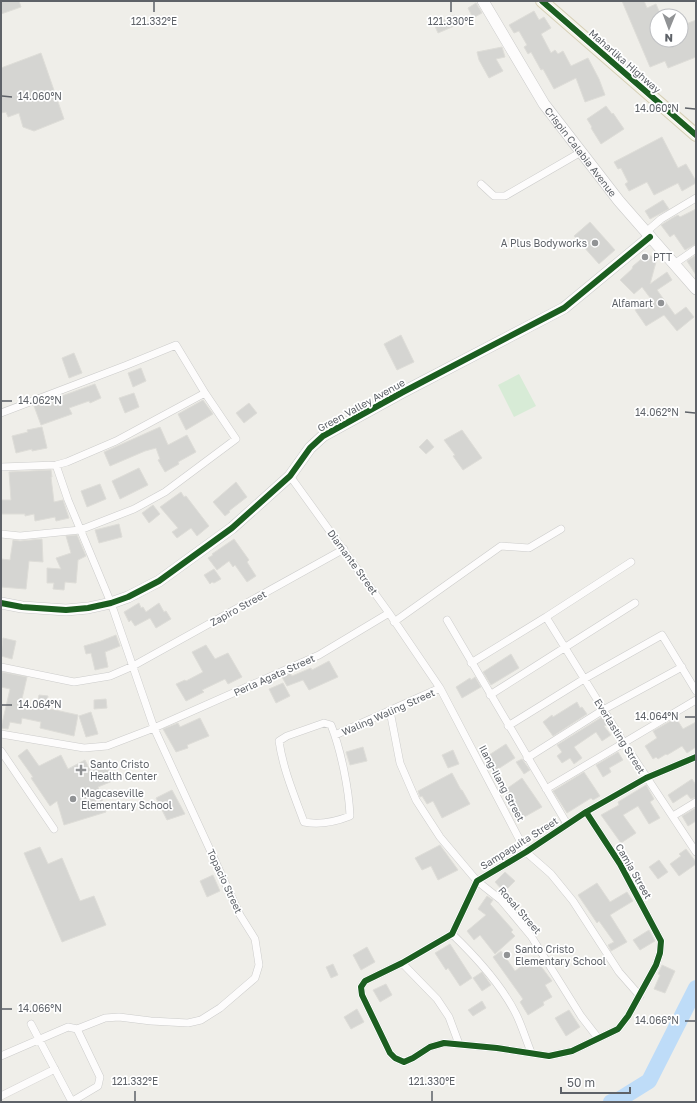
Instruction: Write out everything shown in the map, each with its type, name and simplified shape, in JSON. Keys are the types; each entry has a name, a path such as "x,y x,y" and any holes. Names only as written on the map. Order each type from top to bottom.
{"main road":[{"name":"Maharlika Highway","path":"542,1 696,135"}],"street":[{"name":"Crispin Calabia Avenue","path":"483,1 544,104 619,201 696,289"},
{"path":"481,184 494,196 505,196 581,152"},
{"path":"648,234 661,218 696,198"},
{"name":"Green Valley Avenue","path":"1,603 22,607 66,610 88,608 111,603 128,597 159,581 232,528 290,476 310,448 323,436 403,392 564,308 648,234"},
{"path":"674,264 696,249"},
{"path":"1,414 176,346 236,439 165,492 134,508 80,530 20,536 1,534"},
{"path":"1,467 56,465 116,441 205,393"},
{"name":"Topacio Street","path":"1,1056 68,1027 77,1029 105,1018 119,1017 151,1021 188,1023 201,1020 220,1008 255,978 258,965 254,939 240,915 154,728 111,603 68,500 56,465"},
{"name":"Diamante Street","path":"290,476 389,612 394,622 414,650"},
{"path":"394,622 501,546 529,548 561,529"},
{"name":"Zapiro Street","path":"1,667 74,682 110,676 132,666 344,549"},
{"path":"471,663 631,562"},
{"path":"490,695 635,603"},
{"name":"Perla Agata Street","path":"1,734 84,748 106,746 154,728 319,655 389,612"},
{"name":"Everlasting Street","path":"546,617 646,778 695,848"},
{"path":"446,620 567,824"},
{"path":"508,726 584,679 662,635 696,691"},
{"name":"Ilang-Ilang Street","path":"414,650 440,688 526,852 551,874 573,901 619,972 640,996"},
{"path":"527,758 603,710 682,667"},
{"name":"Waling Waling Street","path":"335,735 440,688"},
{"path":"546,789 696,700"},
{"name":"Rosal Street","path":"390,711 400,763 416,800 440,837 477,881 501,900 531,936 573,1004 598,1038"},
{"path":"324,724 331,725 335,735 347,790 350,816 338,821 314,824 304,822 292,790 279,741 287,736 324,724"},
{"path":"1,751 54,829"},
{"name":"Sampaguita Street","path":"452,934 477,881 526,852 586,812 646,778 696,757"},
{"path":"673,816 696,802"},
{"name":"Camia Street","path":"586,812 620,864 660,941 660,953 656,965 640,996"},
{"path":"531,1052 516,1014 496,983 470,951 452,934 402,963 365,981 361,987 362,995 390,1053 395,1058 404,1062 413,1058 430,1046 444,1043 531,1052 549,1056 572,1051 618,1028 628,1016 640,996"},
{"path":"402,963 437,999 449,1017 459,1044"},
{"path":"31,1024 72,1102 98,1086 100,1077 77,1029"},
{"path":"1,1096 55,1069"}],"green space":[{"path":"519,374 536,406 514,417 498,385"}],"building":[{"path":"1,1 19,1 21,7 1,14"},
{"path":"622,1 644,1 647,8 656,4 658,8 649,8 649,48 689,48 689,23 696,20 696,57 668,68 665,61 650,67"},
{"path":"476,3 482,13 473,18 468,8"},
{"path":"534,11 539,20 544,17 551,28 541,34 551,53 555,50 558,54 563,51 571,66 588,58 599,79 605,95 585,102 576,78 554,89 543,69 541,70 531,52 528,54 524,47 527,45 519,31 514,33 509,25"},
{"path":"455,15 459,24 438,33 434,24"},
{"path":"502,47 505,57 496,59 503,71 489,78 479,60 477,52"},
{"path":"41,53 64,119 34,131 23,127 19,113 8,117 6,112 1,113 1,68"},
{"path":"606,106 624,129 601,144 587,119"},
{"path":"662,137 678,168 686,164 696,183 682,191 678,183 654,195 647,182 629,191 625,184 628,182 621,168 618,169 614,162"},
{"path":"663,200 669,209 650,219 645,211"},
{"path":"696,209 696,244 685,250 674,234 670,237 661,225 678,215 680,217"},
{"name":"A Plus Bodyworks","path":"590,222 615,250 599,264 574,236"},
{"path":"649,255 653,257 656,262 650,284 667,272 672,280 657,290 675,315 686,307 694,317 677,331 664,315 646,326 635,310 651,299 642,287 634,294 620,280 632,269 633,266 645,256"},
{"path":"696,255 696,275 687,261"},
{"path":"401,335 414,362 397,370 384,344"},
{"path":"74,353 82,373 69,378 62,358"},
{"path":"141,368 146,381 133,387 128,373"},
{"path":"95,384 101,398 90,403 89,401 69,408 72,414 41,425 34,406"},
{"path":"134,393 139,407 125,413 119,398"},
{"path":"203,400 213,414 186,430 178,414"},
{"path":"249,403 257,413 244,423 236,413"},
{"path":"42,427 47,448 32,451 32,449 16,453 12,436 28,432 27,430"},
{"path":"160,427 168,445 187,435 196,452 178,462 179,464 165,472 158,460 160,459 156,448 145,451 110,466 104,452"},
{"path":"462,430 482,458 463,470 453,456 455,455 444,440"},
{"path":"427,439 434,447 426,454 419,447"},
{"path":"139,468 148,485 120,499 112,481"},
{"path":"51,470 54,502 63,500 69,518 56,521 55,517 35,521 34,514 25,516 25,514 1,514 1,500 11,500 9,472"},
{"path":"236,482 247,497 225,516 213,502"},
{"path":"100,484 106,499 87,507 81,491"},
{"path":"181,492 184,497 186,496 209,526 197,536 191,528 177,538 172,532 178,528 160,507"},
{"path":"153,505 160,514 149,523 142,513"},
{"path":"119,524 122,537 99,543 95,530"},
{"path":"77,535 86,556 78,560 76,583 65,582 64,590 53,589 54,583 47,583 47,568 61,569 56,558 71,553 66,536"},
{"path":"42,539 43,562 29,561 26,589 1,587 1,559 10,560 13,540 20,541"},
{"path":"234,539 249,560 247,562 256,576 247,582 235,565 233,567 229,561 217,570 208,558"},
{"path":"214,569 221,579 210,584 204,575"},
{"path":"139,603 141,608 143,607 146,612 159,603 164,612 166,611 171,619 156,628 150,618 135,626 131,620 129,622 124,612"},
{"path":"116,635 120,646 105,652 108,667 95,670 91,653 86,654 84,646"},
{"path":"3,638 16,641 12,659 1,656"},
{"path":"206,645 215,659 228,653 242,677 228,684 225,679 202,690 204,692 186,701 176,684 185,680 186,681 203,672 192,652"},
{"path":"511,654 519,668 491,685 483,672"},
{"path":"329,661 338,677 309,690 303,680 287,686 282,677 290,673 292,676 311,668 312,670"},
{"path":"2,672 27,677 21,703 37,706 39,695 48,696 46,708 78,715 74,736 40,728 41,722 22,718 21,724 10,722 8,729 1,728 10,689 1,687"},
{"path":"475,677 481,687 462,698 456,687 470,678 471,680"},
{"path":"283,683 290,696 276,703 269,689"},
{"path":"106,699 107,708 94,709 94,700"},
{"path":"577,702 580,708 582,707 587,714 553,736 543,722 552,715 553,717"},
{"path":"91,712 98,734 86,737 79,716"},
{"path":"602,717 607,725 604,726 611,735 602,741 596,732 574,747 582,758 574,764 570,758 562,763 557,756 562,752 557,745"},
{"path":"200,718 209,736 187,745 188,748 176,752 163,729 178,723 180,727"},
{"path":"676,718 683,729 696,722 696,747 687,753 682,746 667,755 666,754 658,759 656,757 653,759 645,746 657,738 653,731"},
{"path":"506,744 515,758 495,771 486,757"},
{"path":"363,747 367,761 350,765 346,752"},
{"name":"Magcaseville Elementary School","path":"27,749 39,766 61,755 68,769 85,760 90,770 107,764 115,780 98,787 106,812 64,825 57,801 50,806 31,778 33,777 18,756"},
{"path":"453,750 459,764 448,768 442,755"},
{"path":"618,752 623,760 609,768 611,772 603,777 596,765"},
{"path":"522,759 530,770 524,774 516,762"},
{"path":"584,772 600,796 593,800 591,798 567,813 553,791"},
{"path":"452,773 470,804 442,818 433,801 427,804 422,796 420,797 418,791"},
{"path":"522,778 542,807 519,820 512,809 514,808 502,792"},
{"path":"692,779 696,785 696,797 691,799 687,794 673,803 668,795"},
{"path":"646,785 654,799 650,802 660,818 649,824 638,806 623,815 636,833 621,843 601,815 619,805 618,802"},
{"path":"172,790 185,814 167,820 156,798"},
{"path":"696,808 696,821 688,826 682,816"},
{"path":"440,845 458,870 438,880 431,866 422,870 415,858"},
{"path":"40,847 48,864 62,858 80,901 94,896 106,925 62,942 24,853"},
{"path":"686,849 696,864 679,876 670,864 681,856 679,854"},
{"path":"659,860 668,872 658,879 649,867"},
{"path":"505,872 515,881 504,892 495,882"},
{"path":"213,875 220,891 207,897 200,881"},
{"path":"597,883 610,902 627,892 633,901 610,915 627,942 611,951 608,945 614,942 599,921 597,923 578,895"},
{"path":"487,896 493,900 490,904 513,930 511,932 515,936 495,954 480,935 474,940 467,931 486,915 478,909"},
{"path":"649,930 655,941 640,950 633,940"},
{"path":"450,944 472,978 460,986 448,968 446,970 435,953"},
{"path":"367,947 375,962 361,970 353,955"},
{"path":"501,951 515,971 534,957 552,981 545,985 552,997 543,1002 544,1005 528,1015 520,1002 523,999 493,957"},
{"path":"333,964 338,975 331,978 326,967"},
{"path":"662,965 675,971 665,993 654,989 660,975 658,974"},
{"path":"482,972 491,985 482,991 473,978"},
{"path":"386,984 392,995 380,1002 373,990"},
{"path":"482,1001 486,1008 473,1016 468,1010"},
{"path":"357,1009 364,1022 351,1029 344,1017"},
{"path":"569,1010 580,1027 566,1036 555,1018"}],"waterway":[{"path":"611,1102 620,1099 649,1081 696,988"}],"cycle path":[{"path":"542,1 696,135"},
{"path":"1,603 22,607 66,610 88,608 111,603 128,597 159,581 232,528 290,476 310,448 323,436 403,392 564,308 650,237"},
{"path":"586,812 620,864 661,941 660,953 656,965 628,1016 618,1029 572,1051 549,1056 497,1048 444,1043 430,1047 404,1062 395,1058 390,1053 362,995 361,987 365,981 402,963 452,934 477,881 526,852 586,812 646,778 696,757"}],"place":[{"name":"A Plus Bodyworks","path":"595,243"},
{"name":"PTT","path":"645,257"},
{"name":"Alfamart","path":"661,303"},
{"name":"Santo Cristo Health Center","path":"81,770"},
{"name":"Magcaseville Elementary School","path":"73,799"},
{"name":"Santo Cristo Elementary School","path":"507,955"}]}
